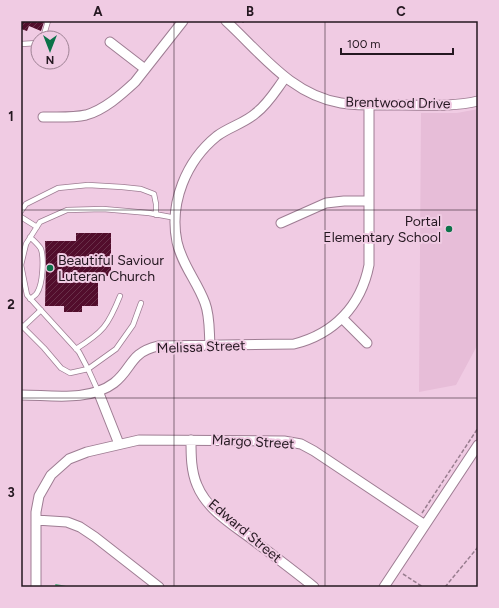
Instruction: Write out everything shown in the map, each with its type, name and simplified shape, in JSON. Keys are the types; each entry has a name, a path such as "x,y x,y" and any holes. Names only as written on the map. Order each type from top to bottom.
{"street":[{"path":"43,117 87,114 105,106 126,91 183,21"},
{"name":"Brentwood Drive","path":"229,22 285,78 308,92 330,101 369,105 452,104 478,101"},
{"path":"110,42 145,69"},
{"path":"210,345 208,314 205,304 186,268 179,250 176,230 178,197 182,184 196,158 216,137 226,130 251,118 257,113 285,78"},
{"name":"Melissa Street","path":"21,395 74,396 98,391 115,382 136,356 149,348 168,345 294,344 313,338 324,332 342,318 359,295 367,275 370,252 369,105"},
{"path":"281,222 326,203 370,201"},
{"path":"342,318 368,343"},
{"path":"98,391 118,444"},
{"name":"Margo Street","path":"36,587 37,505 43,488 50,475 62,464 78,455 118,444 140,440 284,441 301,444 314,451 425,525"},
{"name":"Edward Street","path":"191,440 194,479 201,494 207,502 222,516 314,587"},
{"path":"384,587 478,445"},
{"path":"36,520 67,522 80,527 160,587"}],"lane":[{"path":"21,211 26,204 58,188 88,185 141,189 154,194 156,215"},
{"path":"98,391 88,369 76,349 27,295 21,265 26,244 40,222 66,210 104,209 176,218"},
{"path":"21,217 37,227"},
{"path":"30,237 38,244 41,250 42,260 42,282 37,293 30,299"},
{"path":"76,349 97,336 105,327 112,316 120,296"},
{"path":"41,310 22,326 61,368 70,373 88,369 116,349 133,325 141,303"}],"path":[{"path":"421,514 478,428"},
{"path":"445,587 478,547"},
{"path":"396,568 423,587"}],"shaded area":[{"name":"Portal Elementary School","path":"478,109 478,344 456,385 419,392 421,113 457,113"}],"building":[{"path":"21,21 44,22 41,30 29,26 27,31 21,29"},
{"path":"76,233 111,233 111,276 98,276 98,306 82,306 82,312 64,312 64,306 45,306 45,241 76,241"}],"waterway":[{"path":"56,585 66,587"}],"place":[{"name":"Portal Elementary School","path":"449,229"},
{"name":"Beautiful Saviour Luteran Church","path":"50,268"}]}
